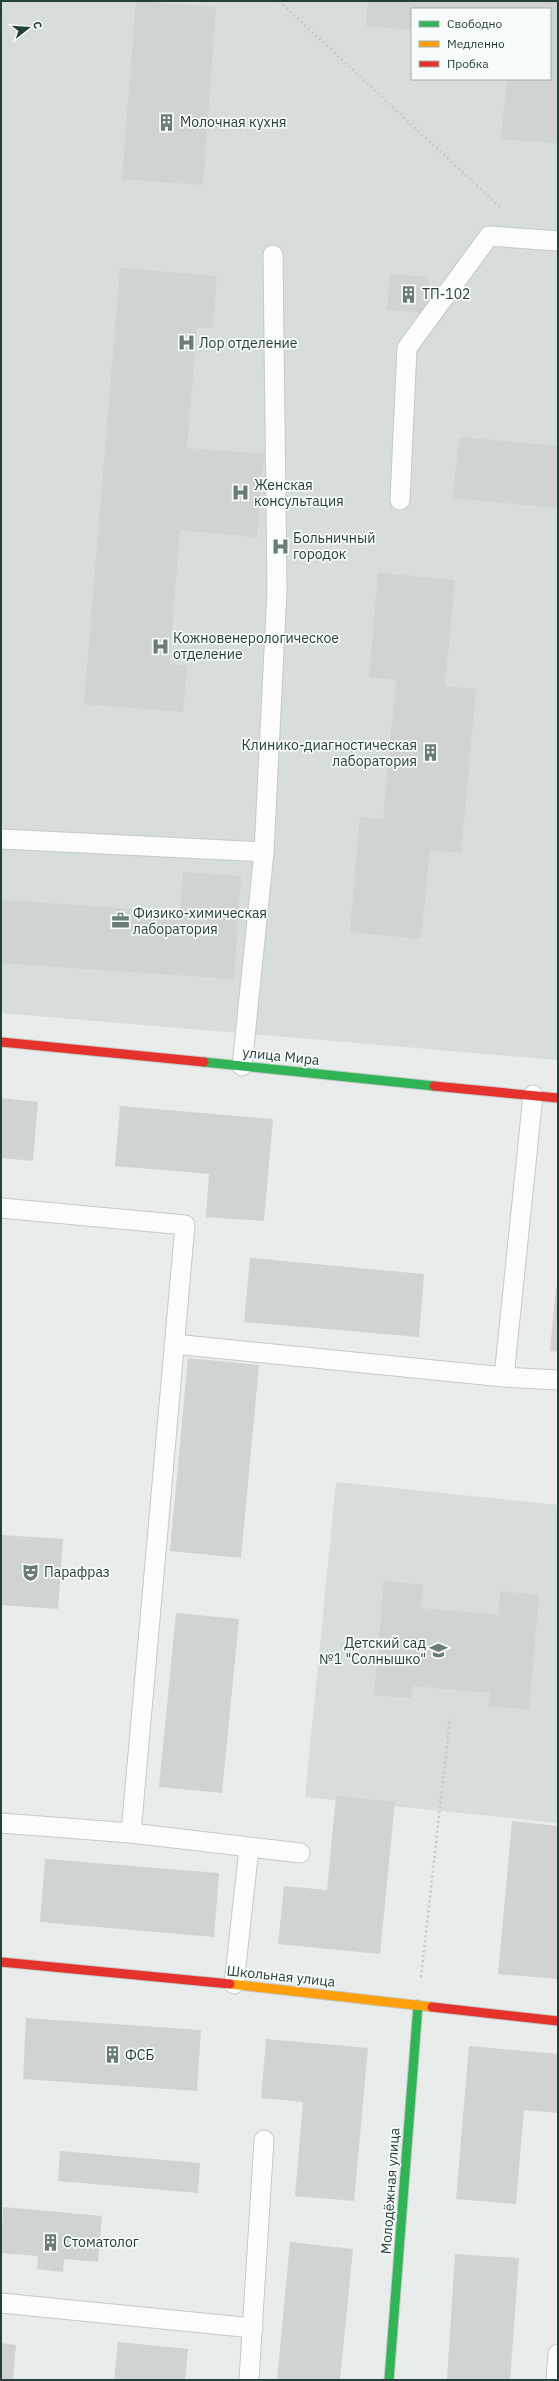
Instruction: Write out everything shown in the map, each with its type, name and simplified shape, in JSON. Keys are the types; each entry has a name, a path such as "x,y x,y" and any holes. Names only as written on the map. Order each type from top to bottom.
{"street":[{"name":"улица Мира","path":"1,1042 558,1098"},
{"name":"Школьная улица","path":"1,1962 234,1984 558,2021"},
{"name":"Молодёжная улица","path":"389,2380 418,2005"}],"lane":[{"path":"400,500 407,348 490,236 558,240"},
{"path":"242,1066 264,852 277,590 273,255"},
{"path":"1,839 264,852"},
{"path":"504,1377 533,1096"},
{"path":"1,1208 185,1225 132,1833"},
{"path":"174,1344 504,1377 558,1380"},
{"path":"1,1823 132,1833 300,1853"},
{"path":"234,1984 249,1848"},
{"path":"249,2380 264,2140"},
{"path":"1,2303 253,2328"},
{"path":"556,2380 558,2354"}],"path":[{"path":"280,1 506,212"},
{"path":"418,2005 450,1718"}],"shaded area":[{"name":"Больничный городок","path":"1,1 558,1 558,1060 1,1013"},
{"name":"Детский сад №1 \"Солнышко\"","path":"336,1482 558,1505 558,1823 305,1797"}],"building":[{"name":"Молочная кухня","path":"136,1 216,7 203,185 122,179"},
{"path":"368,1 558,1 558,143 501,139 507,80 551,80 551,8 411,8 411,30 366,26"},
{"path":"120,268 217,276 213,328 197,327 187,448 264,454 257,537 180,530 169,664 187,666 183,712 84,704"},
{"name":"ТП-102","path":"390,274 429,277 427,313 387,310"},
{"path":"459,437 558,446 558,508 453,498"},
{"name":"Клинико-диагностическая лаборатория","path":"378,573 455,580 445,686 476,689 461,853 430,850 421,939 350,932 360,817 383,819 396,680 369,677"},
{"name":"Физико-химическая лаборатория","path":"183,872 241,876 234,979 1,963 1,900 180,912"},
{"path":"1,1098 38,1102 33,1161 1,1158"},
{"path":"120,1106 273,1119 264,1221 206,1217 209,1174 115,1166"},
{"path":"250,1258 424,1274 419,1337 244,1322"},
{"path":"556,1287 558,1288 558,1352 550,1351"},
{"path":"188,1358 259,1365 241,1558 170,1551"},
{"name":"Парафраз","path":"1,1535 63,1539 58,1609 1,1605"},
{"path":"384,1581 423,1585 421,1608 499,1615 500,1591 539,1595 529,1709 488,1706 490,1693 412,1686 411,1698 374,1695"},
{"path":"176,1613 239,1619 222,1793 159,1787"},
{"path":"336,1796 395,1802 380,1954 278,1944 284,1886 327,1890"},
{"path":"512,1821 558,1826 558,1979 498,1974"},
{"path":"45,1859 219,1873 214,1937 40,1922"},
{"name":"ФСБ","path":"26,2018 201,2030 197,2091 23,2079"},
{"path":"266,2039 368,2048 354,2201 295,2196 303,2102 261,2098"},
{"path":"469,2046 558,2054 558,2113 524,2110 516,2204 456,2199"},
{"path":"60,2151 200,2163 198,2193 58,2181"},
{"name":"Стоматолог","path":"3,2207 102,2216 98,2262 64,2259 63,2272 37,2269 38,2256 1,2253"},
{"path":"290,2242 353,2249 340,2380 277,2380"},
{"path":"455,2254 519,2258 510,2380 447,2380"},
{"path":"118,2342 188,2349 185,2380 114,2380"},
{"path":"1,2343 16,2345 13,2380 1,2380"}],"traffic: fast":[{"path":"204,1062 434,1086"},
{"path":"389,2380 418,2005"}],"traffic: slow":[{"path":"230,1984 432,2007"}],"traffic: jam":[{"path":"1,1042 204,1062"},
{"path":"434,1086 558,1098"},
{"path":"1,1962 230,1984"},
{"path":"432,2007 558,2021"}],"place":[{"name":"Молочная кухня","path":"167,122"},
{"name":"ТП-102","path":"409,294"},
{"name":"Лор отделение","path":"186,343"},
{"name":"Женская консультация","path":"241,493"},
{"name":"Больничный городок","path":"280,546"},
{"name":"Кожновенерологическое отделение","path":"160,646"},
{"name":"Клинико-диагностическая лаборатория","path":"430,753"},
{"name":"Физико-химическая лаборатория","path":"120,921"},
{"name":"Парафраз","path":"31,1572"},
{"name":"Детский сад №1 \"Солнышко\"","path":"439,1651"},
{"name":"ФСБ","path":"112,2055"},
{"name":"Стоматолог","path":"50,2242"}]}
